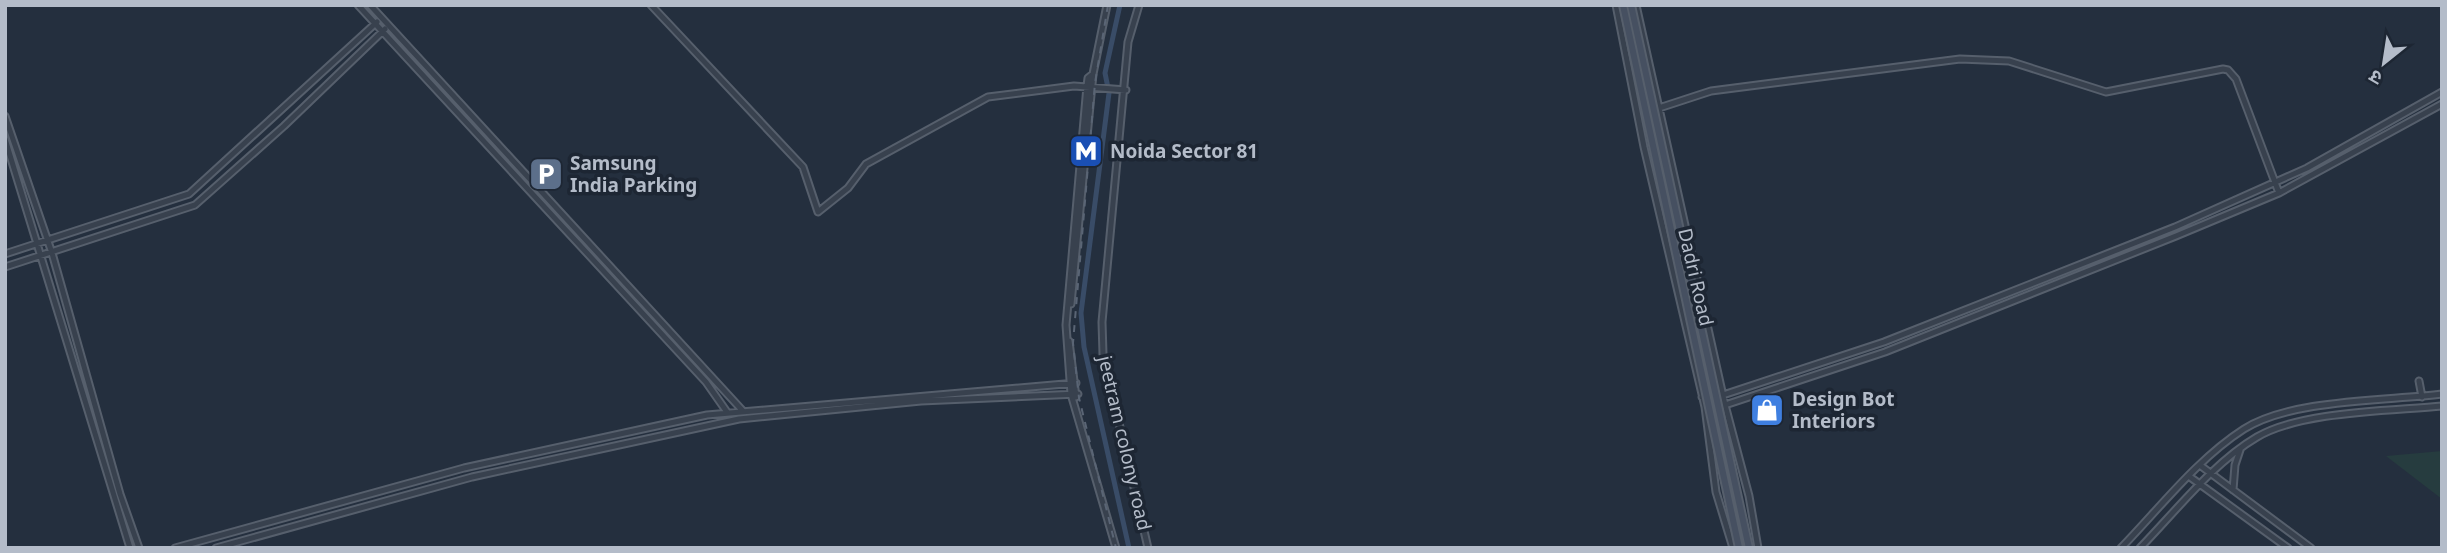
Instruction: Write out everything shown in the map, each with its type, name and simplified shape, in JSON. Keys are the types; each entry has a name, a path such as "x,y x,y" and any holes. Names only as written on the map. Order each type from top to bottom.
{"main road":[{"path":"1623,5 1739,548"},
{"path":"1631,5 1749,548"}],"street":[{"path":"358,5 706,382 732,421"},
{"path":"370,5 747,418"},
{"path":"651,5 803,167 818,212 848,188 866,164 988,97 1023,90 1090,86 1126,90"},
{"path":"1107,5 1093,74 1088,78 1090,86 1066,326 1074,396 1116,548"},
{"name":"jeetram colony road","path":"1139,5 1128,42 1126,90 1104,289 1103,354 1148,548"},
{"name":"Dadri Road","path":"1616,5 1644,147 1705,407 1716,492 1733,548"},
{"name":"Dadri Road","path":"1636,5 1724,405 1749,496 1758,548"},
{"path":"5,254 189,194 382,18"},
{"path":"5,267 195,205 284,126 389,25"},
{"path":"1659,107 1711,91 1960,59 2010,61 2106,92 2223,69 2228,70 2236,79 2279,193"},
{"path":"1702,397 1723,395 1942,320 2274,179 2442,92"},
{"path":"1705,407 1724,405 1885,352 2279,193 2442,104"},
{"path":"5,116 48,240 120,494 139,548"},
{"path":"5,139 130,548"},
{"path":"2419,381 2422,397"},
{"path":"175,548 464,468 741,409 1073,383"},
{"path":"2121,548 2201,466 2243,429 2282,413 2442,394"},
{"path":"216,548 472,477 747,418 921,401 1074,396"},
{"path":"2140,548 2201,485 2240,450 2266,432 2299,421 2442,406"},
{"path":"2233,490 2235,466 2240,450"},
{"path":"2201,466 2311,548"},
{"path":"2190,477 2288,548"}],"green space":[{"path":"2442,451 2442,499 2386,456"}],"waterway":[{"path":"1120,5 1105,73 1109,93 1081,313 1084,347 1129,548"}],"railway":[{"path":"1108,5 1095,83 1073,343 1079,398 1116,548"}],"place":[{"name":"Noida Sector 81","path":"1086,151"},
{"name":"Samsung India Parking","path":"546,174"},
{"name":"Design Bot Interiors","path":"1767,410"}]}
